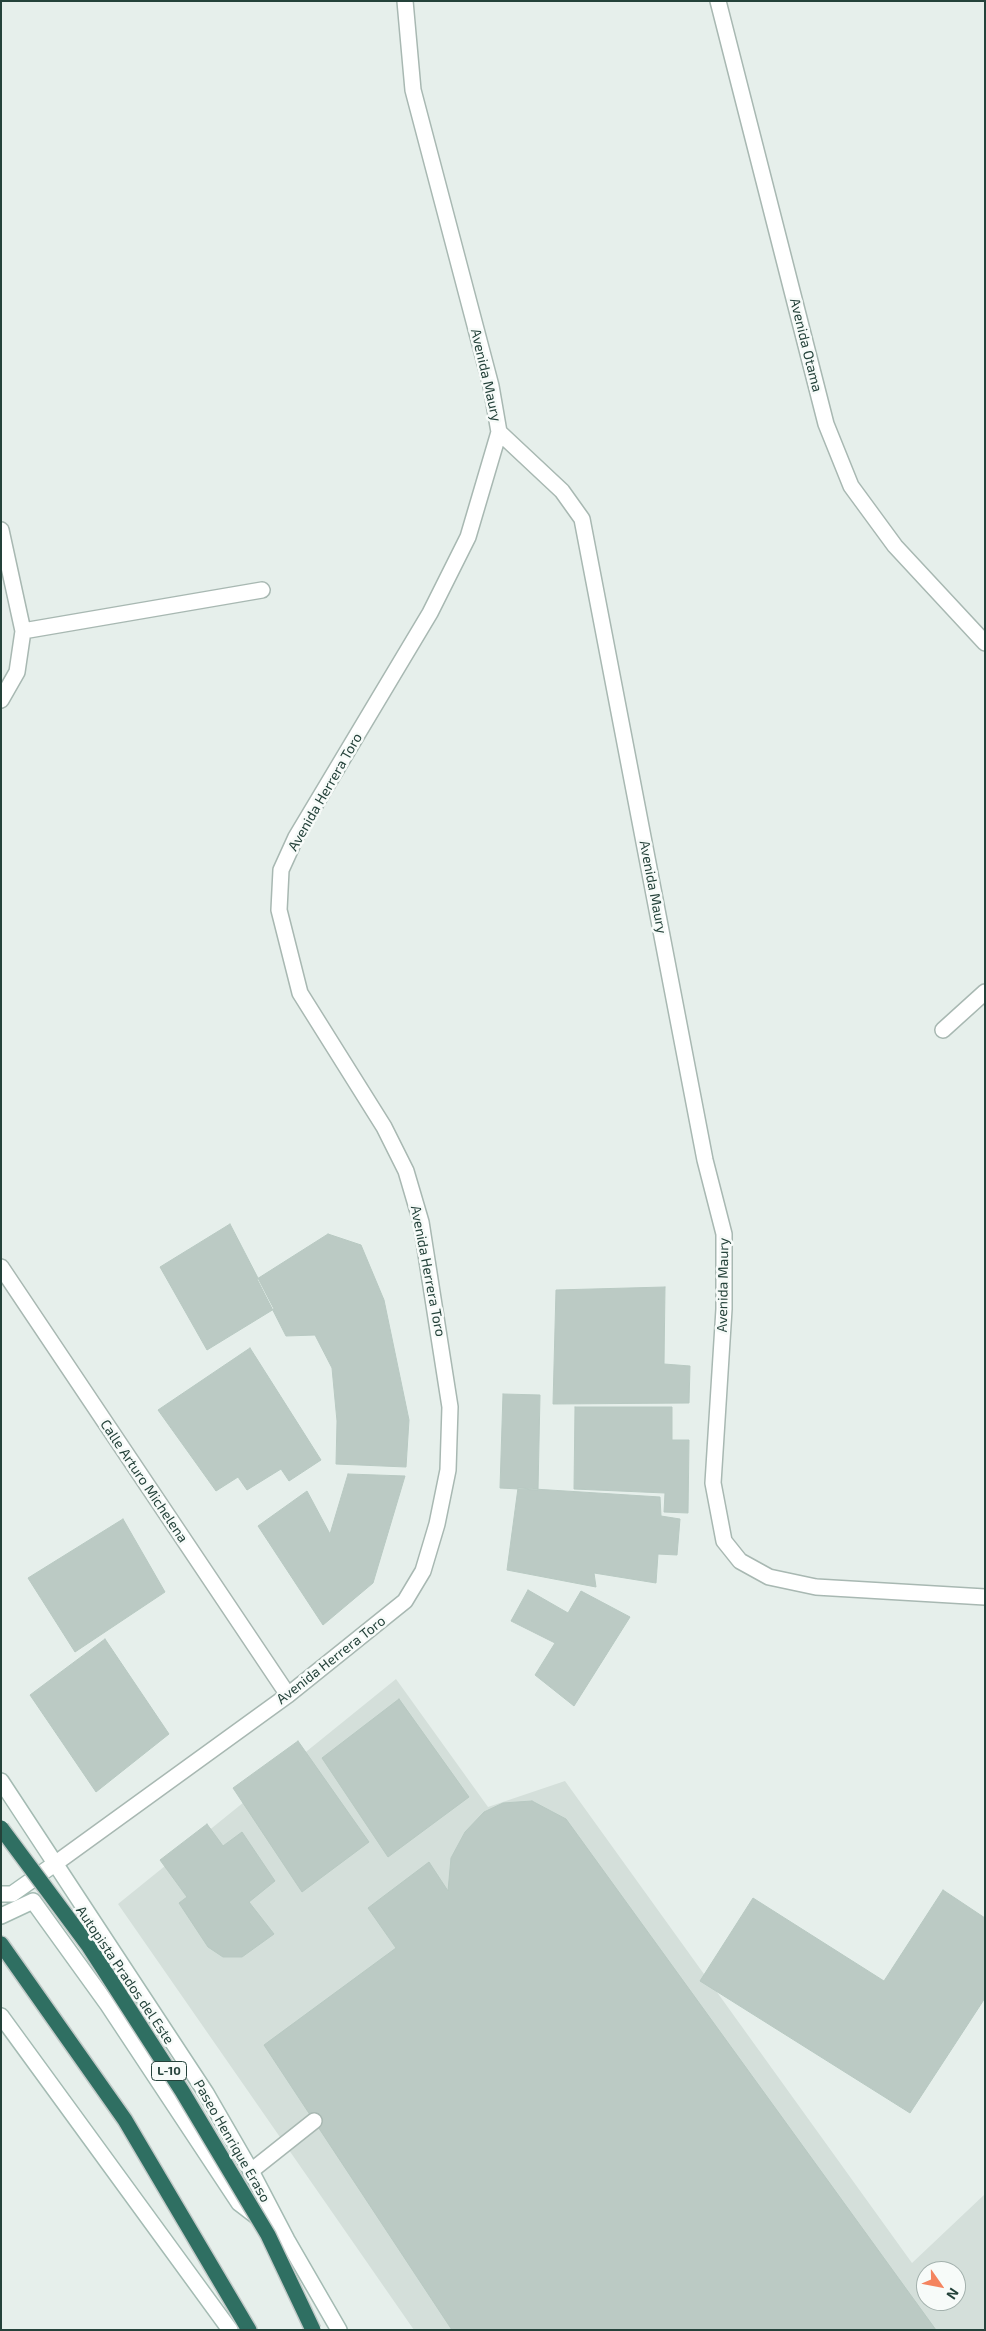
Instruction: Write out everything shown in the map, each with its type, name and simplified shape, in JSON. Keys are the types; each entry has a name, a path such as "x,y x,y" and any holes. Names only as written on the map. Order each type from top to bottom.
{"highway":[{"name":"Autopista Prados del Este","path":"1,1828 88,1945 182,2090 268,2235 313,2330"},
{"path":"1,1944 125,2120 249,2330"}],"street":[{"name":"Avenida Maury","path":"404,1 413,90 491,386 499,432 562,491 582,519 705,1160 724,1234 724,1309 713,1484 724,1541 740,1561 769,1577 816,1587 985,1597"},
{"name":"Avenida Otama","path":"718,1 826,424 851,486 895,546 985,642"},
{"name":"Avenida Herrera Toro","path":"1,1894 12,1894 288,1695 405,1601 423,1571 437,1524 448,1470 450,1407 421,1222 406,1171 384,1127 300,993 279,910 282,870 296,837 430,613 464,546 499,432"},
{"path":"1,530 23,631 17,672 1,700"},
{"path":"23,631 262,590"},
{"path":"943,1030 985,992"},
{"name":"Calle Arturo Michelena","path":"1,1267 288,1695"},
{"name":"Paseo Henrique Eraso","path":"1,1781 206,2093 251,2171 287,2240 340,2330"},
{"path":"1,1916 33,1901 108,2005 239,2203 287,2240"},
{"path":"1,2016 230,2330"},
{"path":"251,2171 314,2120"}],"shaded area":[{"path":"396,1679 488,1807 565,1781 912,2263 985,2194 985,2330 414,2330 118,1904"}],"building":[{"path":"230,1224 274,1309 207,1350 160,1267"},
{"path":"328,1234 361,1245 384,1300 409,1420 406,1467 336,1464 337,1421 332,1368 315,1335 286,1336 257,1279"},
{"path":"665,1287 664,1364 690,1366 689,1403 553,1404 556,1290"},
{"path":"250,1348 321,1460 289,1481 281,1469 247,1490 238,1477 216,1491 158,1410"},
{"path":"503,1394 540,1395 538,1490 500,1488"},
{"path":"575,1407 672,1407 672,1440 689,1440 688,1513 664,1512 665,1493 574,1489"},
{"path":"348,1474 405,1476 373,1583 323,1625 258,1526 307,1491 330,1534"},
{"path":"518,1488 660,1497 661,1516 680,1519 677,1555 658,1554 656,1583 594,1573 596,1587 507,1570"},
{"path":"123,1519 165,1592 75,1652 28,1578"},
{"path":"528,1590 568,1613 581,1591 630,1617 574,1706 535,1675 555,1643 511,1621"},
{"path":"105,1639 169,1734 96,1792 30,1695"},
{"path":"399,1699 469,1797 388,1857 322,1758"},
{"path":"298,1741 369,1842 302,1892 233,1788"},
{"path":"532,1801 566,1819 916,2302 916,2311 922,2311 936,2330 452,2330 264,2045 396,1948 368,1908 429,1862 448,1891 451,1858 465,1832 484,1812 503,1803"},
{"path":"207,1824 223,1846 242,1832 275,1881 249,1902 274,1934 242,1957 223,1957 208,1947 179,1903 187,1897 160,1860"},
{"path":"943,1890 985,1918 985,1998 910,2113 700,1981 753,1898 884,1981"}]}
